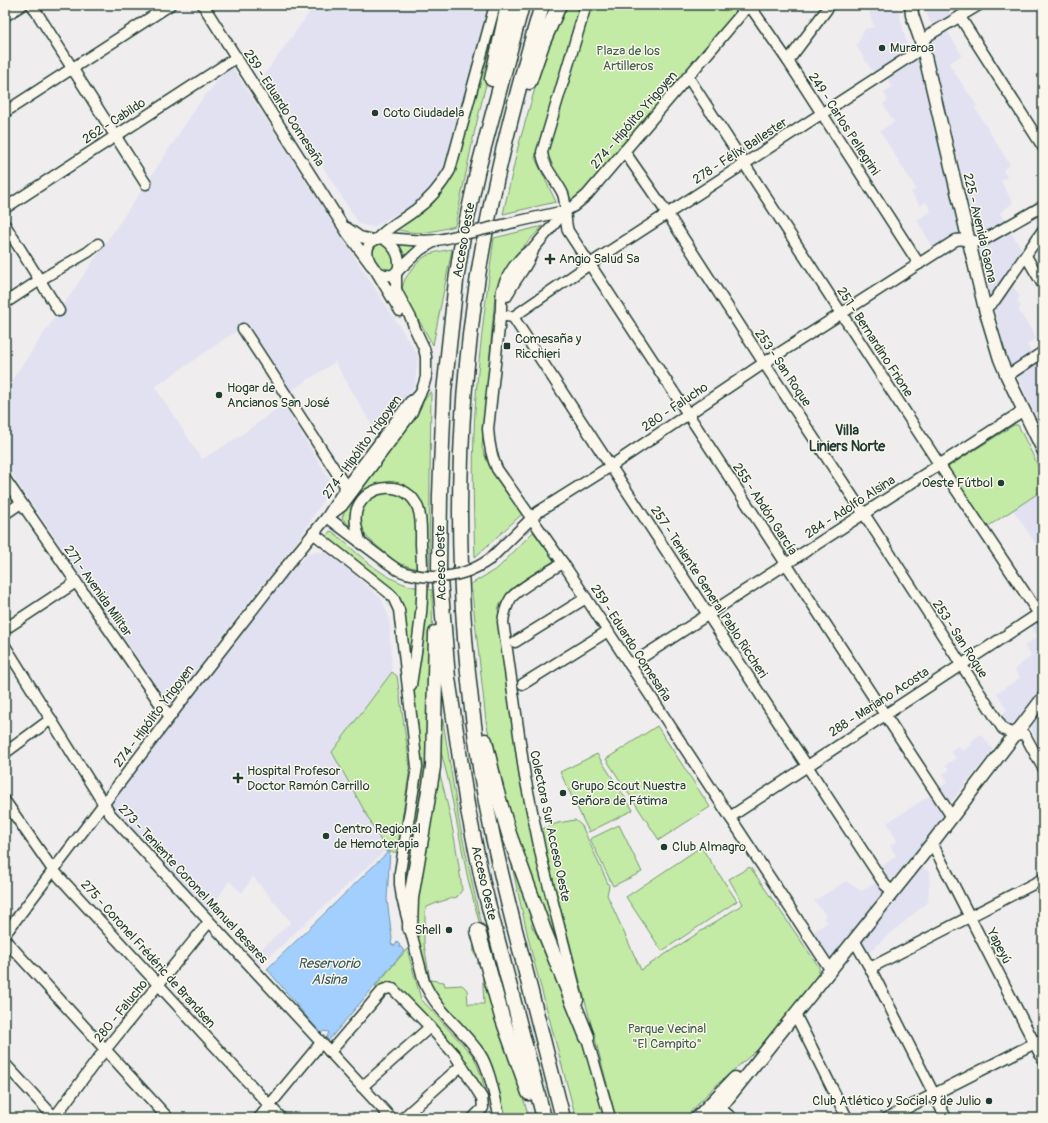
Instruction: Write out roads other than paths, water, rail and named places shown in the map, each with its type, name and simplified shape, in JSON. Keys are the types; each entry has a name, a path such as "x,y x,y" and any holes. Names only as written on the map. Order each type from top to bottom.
{"highway":[{"path":"476,173 485,111 508,5"},
{"name":"Acceso Oeste","path":"522,5 476,173 462,242 450,331 444,392 439,567 448,678 467,805 485,891 544,1118"},
{"name":"Acceso Oeste","path":"542,5 504,148 492,200 478,274 464,392 459,513 461,587 466,653 480,762 493,835 515,930 563,1118"},
{"path":"504,148 542,44 559,5"},
{"path":"410,928 411,898 433,767 439,567"},
{"path":"466,653 496,789 509,834 543,928 587,1037"},
{"path":"478,931 502,1017 538,1118"}],"main road":[{"name":"225 - Avenida Gaona","path":"911,5 922,44 985,309 1000,360 1006,376 1043,450"},
{"path":"697,1118 715,1109 795,1014 892,891 932,843 1043,698"}],"street":[{"path":"5,16 22,5"},
{"path":"32,5 146,184"},
{"path":"5,112 170,5"},
{"name":"259 - Eduardo Comesaña","path":"203,5 357,247 374,268 406,321 415,328"},
{"path":"440,239 420,250 397,272 389,275 381,274 374,268 369,258 368,248 389,227 414,211 429,199 442,184 450,170 495,5"},
{"path":"378,239 421,241 440,239 565,211 563,194 546,166 542,152 586,5"},
{"path":"788,61 830,5"},
{"name":"278 - Félix Ballester","path":"513,317 590,264 915,52 929,35 979,5"},
{"name":"274 - Hipólito Yrigoyen","path":"501,312 511,286 532,258 534,248 565,211 574,206 587,194 688,77 746,6"},
{"name":"249 - Carlos Pellegrini","path":"746,6 752,9 788,61 919,264"},
{"path":"960,17 1043,147"},
{"name":"262 - Cabildo","path":"5,208 237,58"},
{"name":"251 - Bernardino Frione","path":"688,77 939,464 1042,615"},
{"name":"253 - San Roque","path":"624,151 864,513 1003,729 1009,732 1025,735 1043,768"},
{"name":"280 - Falucho","path":"328,517 388,563 398,570 406,573 428,577 450,576 471,570 490,559 538,512 611,466 764,363 956,240 982,241 1043,206"},
{"name":"255 - Abdón García","path":"565,211 568,231 952,817"},
{"path":"5,225 60,311"},
{"name":"259 - Eduardo Comesaña","path":"344,226 356,234 378,239"},
{"path":"985,309 995,300 1043,230"},
{"path":"378,239 392,245 396,250 399,260 397,272"},
{"path":"5,303 40,280 88,252 98,244"},
{"path":"1026,256 1043,284"},
{"name":"259 - Eduardo Comesaña","path":"397,272 396,289 412,318 424,348 427,367"},
{"path":"501,312 513,317"},
{"name":"259 - Eduardo Comesaña","path":"501,312 488,429 493,460 497,469 563,563 830,969"},
{"name":"257 - Teniente General Pablo Riccheri","path":"513,317 709,614 885,885 892,891"},
{"path":"243,330 346,487"},
{"path":"1006,376 1043,352"},
{"name":"274 - Hipólito Yrigoyen","path":"5,934 170,716 285,568 328,517 342,506 411,414 426,377 427,367"},
{"name":"274 - Hipólito Yrigoyen","path":"328,517 346,487 410,402 419,396"},
{"name":"284 - Adolfo Alsina","path":"630,665 1024,410"},
{"name":"271 - Avenida Militar","path":"5,480 170,716"},
{"path":"362,544 356,521 356,515 357,509 366,495 373,490 380,488 394,487 405,492 414,501 420,515 423,590 408,702"},
{"path":"5,514 21,503"},
{"path":"313,534 383,588 393,597 396,603 400,616 416,767 402,860 400,884 427,990 435,1004 478,1051 484,1060 500,1118"},
{"name":"Colectora Sur Acceso Oeste","path":"563,563 515,594 506,607 503,622 525,777 542,860 587,1037 610,1118"},
{"path":"5,629 76,582"},
{"path":"516,642 586,598"},
{"name":"288 - Mariano Acosta","path":"730,817 960,664 1042,615"},
{"path":"523,684 608,631"},
{"name":"273 - Teniente Coronel Manuel Besares","path":"5,646 103,804 118,824 391,1118"},
{"path":"5,753 51,719"},
{"name":"275 - Coronel Frédéric de Brandsen","path":"5,801 53,870 281,1118"},
{"name":"Yapeyú","path":"932,843 970,917 1039,1041 1043,1060"},
{"path":"870,968 1043,879"},
{"name":"280 - Falucho","path":"54,1118 97,1060 209,922"},
{"path":"5,940 168,1118"},
{"path":"854,940 870,968 946,1118"},
{"path":"330,1052 383,990 389,988 396,991 430,1027 462,1065 482,1098 483,1108 473,1118"},
{"path":"795,1014 847,1118"},
{"path":"362,1087 430,1027"},
{"path":"887,1118 1039,1041"},
{"path":"259,1118 321,1043"},
{"path":"5,1064 54,1118"},
{"path":"403,1118 462,1065"},
{"path":"715,1109 732,1118"}],"water":[{"name":"Reservorio Alsina","path":"390,850 387,899 392,938 391,944 395,946 397,942 400,945 399,947 401,947 404,951 328,1041 326,1039 329,1032 323,1031 321,1034 267,969"}],"place":[{"name":"Muraroa","path":"882,48"},
{"name":"Coto Ciudadela","path":"375,113"},
{"name":"Angio Salud Sa","path":"550,259"},
{"name":"Comesaña y Ricchieri","path":"507,346"},
{"name":"Hogar de Ancianos San José","path":"219,395"},
{"name":"Oeste Fútbol","path":"1001,483"},
{"name":"Hospital Profesor Doctor Ramón Carrillo","path":"238,778"},
{"name":"Grupo Scout Nuestra Señora de Fátima","path":"563,793"},
{"name":"Centro Regional de Hemoterapia","path":"326,836"},
{"name":"Club Almagro","path":"664,847"},
{"name":"Shell","path":"449,930"},
{"name":"Club Atlético y Social 9 de Julio","path":"989,1101"}],"district":[{"name":"Villa Liniers Norte","path":"847,438"}],"park label":[{"name":"Plaza de los Artilleros","path":"628,58"},
{"name":"Parque Vecinal \"El Campito\"","path":"667,1036"}]}
